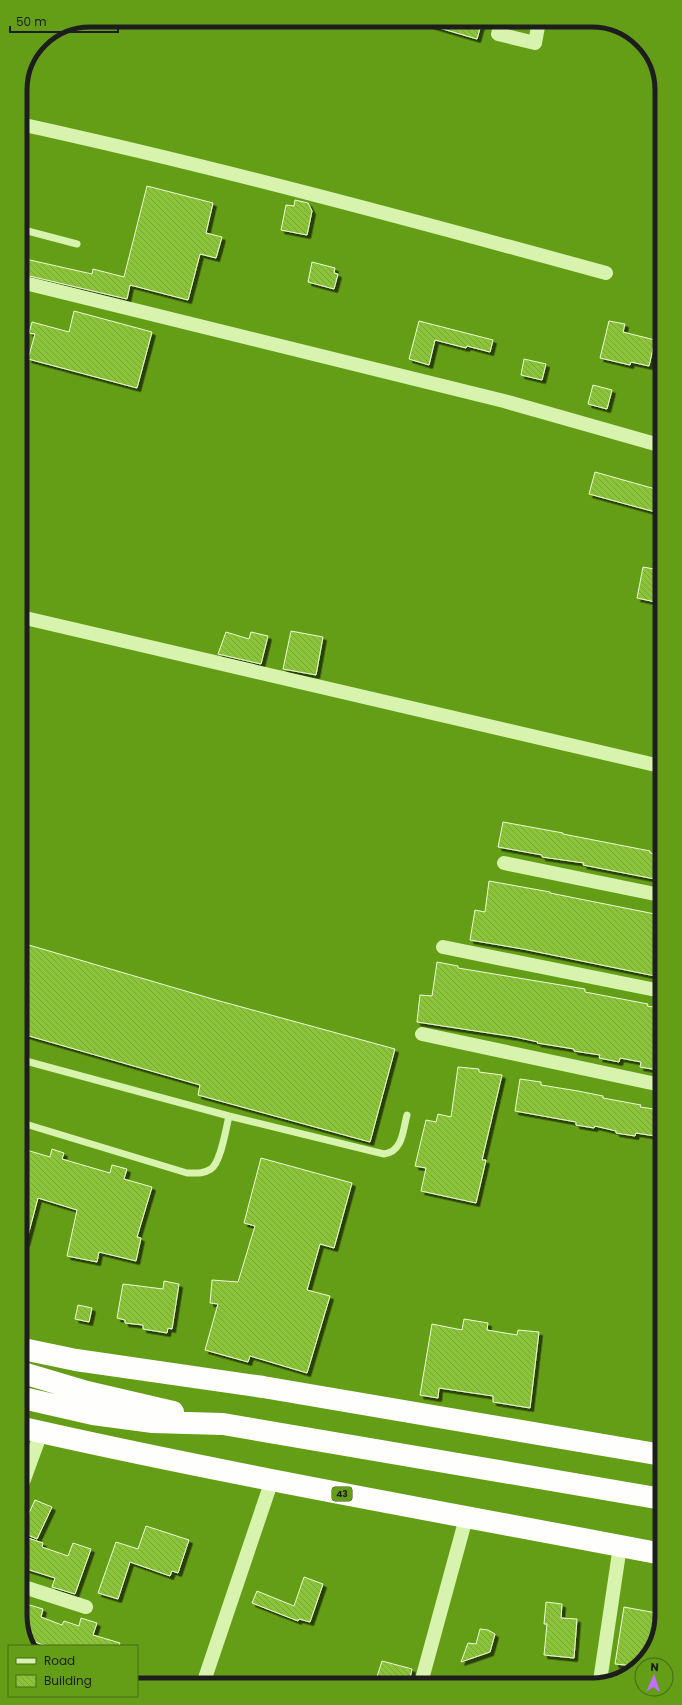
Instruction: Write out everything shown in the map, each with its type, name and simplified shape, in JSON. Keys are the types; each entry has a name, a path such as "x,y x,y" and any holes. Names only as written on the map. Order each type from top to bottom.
{"highway":[{"path":"27,1350 76,1360 263,1387 655,1454"},
{"path":"27,1374 87,1392 222,1424 655,1498"},
{"path":"27,1399 93,1414 152,1422 222,1424"},
{"name":"43","path":"28,1436 110,1448 466,1518 655,1553"}],"street":[{"path":"500,27 498,34 535,43 538,27"},
{"path":"27,126 114,145 260,181 455,231 606,273"},
{"path":"27,283 504,401 655,444"},
{"path":"27,618 655,765"},
{"path":"504,863 655,894"},
{"path":"443,947 655,989"},
{"path":"422,1034 655,1084"},
{"path":"205,1678 272,1480"},
{"path":"422,1678 466,1518"},
{"path":"601,1677 620,1546"},
{"path":"27,1588 86,1607"}],"lane":[{"path":"27,231 77,244"},
{"path":"27,1061 229,1116 384,1154 393,1152 398,1146 407,1115"},
{"path":"27,1125 187,1173 201,1174 212,1168 218,1159 229,1116"}],"building":[{"path":"436,27 480,27 477,39"},
{"path":"147,186 213,203 206,233 222,237 216,258 200,254 188,300 130,285 127,299 27,275 27,259 92,274 93,269 124,277"},
{"path":"295,200 308,203 312,211 307,235 281,230 286,205 294,206"},
{"path":"312,262 335,268 334,273 338,274 334,289 308,282"},
{"path":"74,311 152,332 137,388 28,359 35,334 29,333 32,322 69,332"},
{"path":"419,321 493,340 490,352 467,346 466,348 435,340 429,365 409,359"},
{"path":"609,321 625,324 623,332 655,340 649,366 631,362 630,365 600,358"},
{"path":"524,359 546,364 542,380 521,375"},
{"path":"593,385 612,390 607,409 588,404"},
{"path":"595,472 655,489 655,512 589,494"},
{"path":"643,567 655,569 655,602 637,598"},
{"path":"291,631 323,637 316,675 283,669"},
{"path":"226,632 249,639 251,632 268,636 261,664 218,654"},
{"path":"503,822 563,833 650,851 650,853 655,854 655,879 583,865 584,863 542,857 542,855 498,847"},
{"path":"489,881 655,914 655,976 523,949 470,940 475,910 485,912"},
{"path":"27,944 216,1000 395,1049 370,1142 198,1095 200,1085 27,1035"},
{"path":"437,962 458,966 458,968 585,989 585,992 648,1004 647,1006 655,1007 655,1070 640,1067 641,1062 620,1058 619,1062 599,1058 600,1055 574,1051 574,1049 537,1043 538,1042 515,1037 417,1022 420,995 432,996"},
{"path":"458,1067 479,1069 479,1072 502,1075 482,1160 486,1160 476,1203 421,1191 426,1168 415,1166 426,1120 436,1122 438,1114 451,1117"},
{"path":"520,1079 541,1082 541,1085 603,1096 603,1098 655,1109 655,1136 636,1133 635,1136 616,1133 616,1131 595,1126 594,1128 576,1125 576,1122 515,1111"},
{"path":"52,1149 64,1153 62,1159 110,1173 112,1165 127,1169 124,1179 152,1187 137,1237 141,1238 136,1261 99,1252 97,1262 67,1256 77,1210 38,1198 27,1239 27,1150 50,1157"},
{"path":"261,1158 352,1183 334,1248 320,1244 307,1290 330,1296 307,1373 250,1356 248,1362 205,1350 218,1304 210,1303 212,1280 238,1282 255,1226 244,1223"},
{"path":"164,1281 179,1284 172,1329 168,1328 167,1333 143,1329 143,1325 125,1323 125,1320 117,1318 123,1284 163,1289"},
{"path":"78,1305 92,1308 89,1322 75,1319"},
{"path":"464,1319 488,1323 487,1330 517,1335 518,1330 539,1332 530,1408 493,1402 493,1396 439,1388 438,1398 420,1395 432,1324 462,1330"},
{"path":"35,1500 52,1507 37,1539 27,1535 27,1517"},
{"path":"146,1526 189,1540 178,1573 172,1571 170,1576 130,1562 118,1599 98,1593 116,1542 138,1549"},
{"path":"28,1538 43,1543 42,1547 68,1556 73,1543 91,1549 75,1594 52,1587 55,1578 27,1569"},
{"path":"304,1577 323,1584 310,1622 299,1619 298,1621 252,1603 257,1591 294,1606"},
{"path":"546,1602 562,1604 561,1618 577,1619 574,1658 544,1655 547,1624 544,1624"},
{"path":"27,1604 43,1609 41,1617 62,1625 64,1621 79,1626 81,1618 97,1623 93,1635 120,1643 119,1645 43,1645 35,1642 34,1645 30,1635"},
{"path":"624,1607 655,1613 652,1635 647,1647 639,1657 634,1657 634,1662 629,1665 615,1664"},
{"path":"480,1629 488,1630 495,1634 490,1652 461,1662 468,1643 476,1644"},
{"path":"382,1661 412,1669 410,1678 377,1678"}]}
